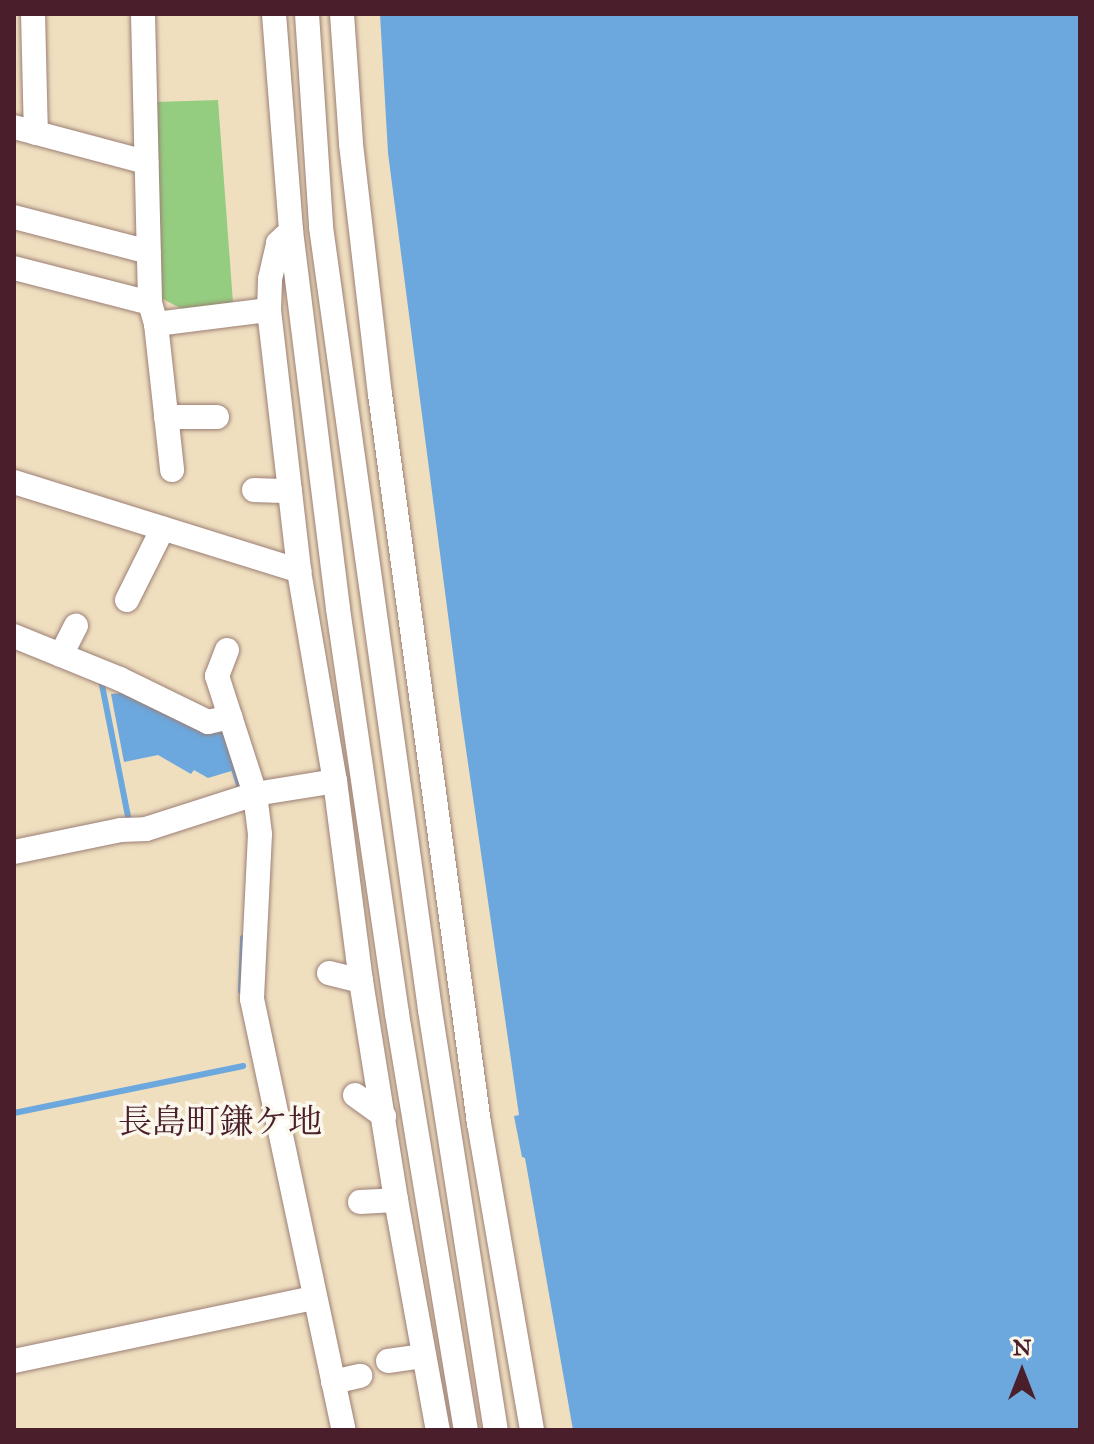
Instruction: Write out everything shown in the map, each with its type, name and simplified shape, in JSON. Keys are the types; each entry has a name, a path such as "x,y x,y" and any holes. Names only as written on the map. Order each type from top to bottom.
{"street":[{"path":"143,14 149,252 153,313 172,470"},
{"path":"274,14 291,231 342,638 397,1014 466,1430"},
{"path":"307,14 321,227 430,1010 496,1430"},
{"path":"342,14 351,144 385,425 479,1123 532,1430"},
{"path":"27,20 25,130 146,162"},
{"path":"14,217 149,252"},
{"path":"291,231 278,243 270,279 269,310 299,571 335,781 361,981 396,1200 438,1430"},
{"path":"14,268 153,313 269,310"},
{"path":"166,417 217,417"},
{"path":"14,482 299,571"},
{"path":"254,490 290,491"},
{"path":"127,600 163,528"},
{"path":"61,655 76,626"},
{"path":"14,636 120,679 208,722 230,717"},
{"path":"227,650 217,676 255,794 260,834 252,999 307,1300 333,1382 344,1430"},
{"path":"14,852 121,830 146,829 255,794 335,781"},
{"path":"329,973 361,981"},
{"path":"355,1095 384,1116"},
{"path":"360,1202 396,1200"},
{"path":"14,1361 307,1300"},
{"path":"388,1361 424,1356"},
{"path":"333,1382 360,1376"}],"green space":[{"path":"218,100 233,303 186,311 159,297 155,102"}],"water":[{"path":"380,14 1080,14 1080,1430 573,1430 525,1158 522,1157 514,1116 519,1115 461,715 388,153"},
{"path":"122,693 204,731 224,725 238,769 208,778 194,770 191,774 158,755 124,762 111,694"}],"waterway":[{"path":"101,680 129,822"},
{"path":"232,762 240,789"},
{"path":"241,991 243,938"},
{"path":"14,1113 243,1066"}],"district":[{"name":"長島町鎌ケ地","path":"220,1122"}]}
